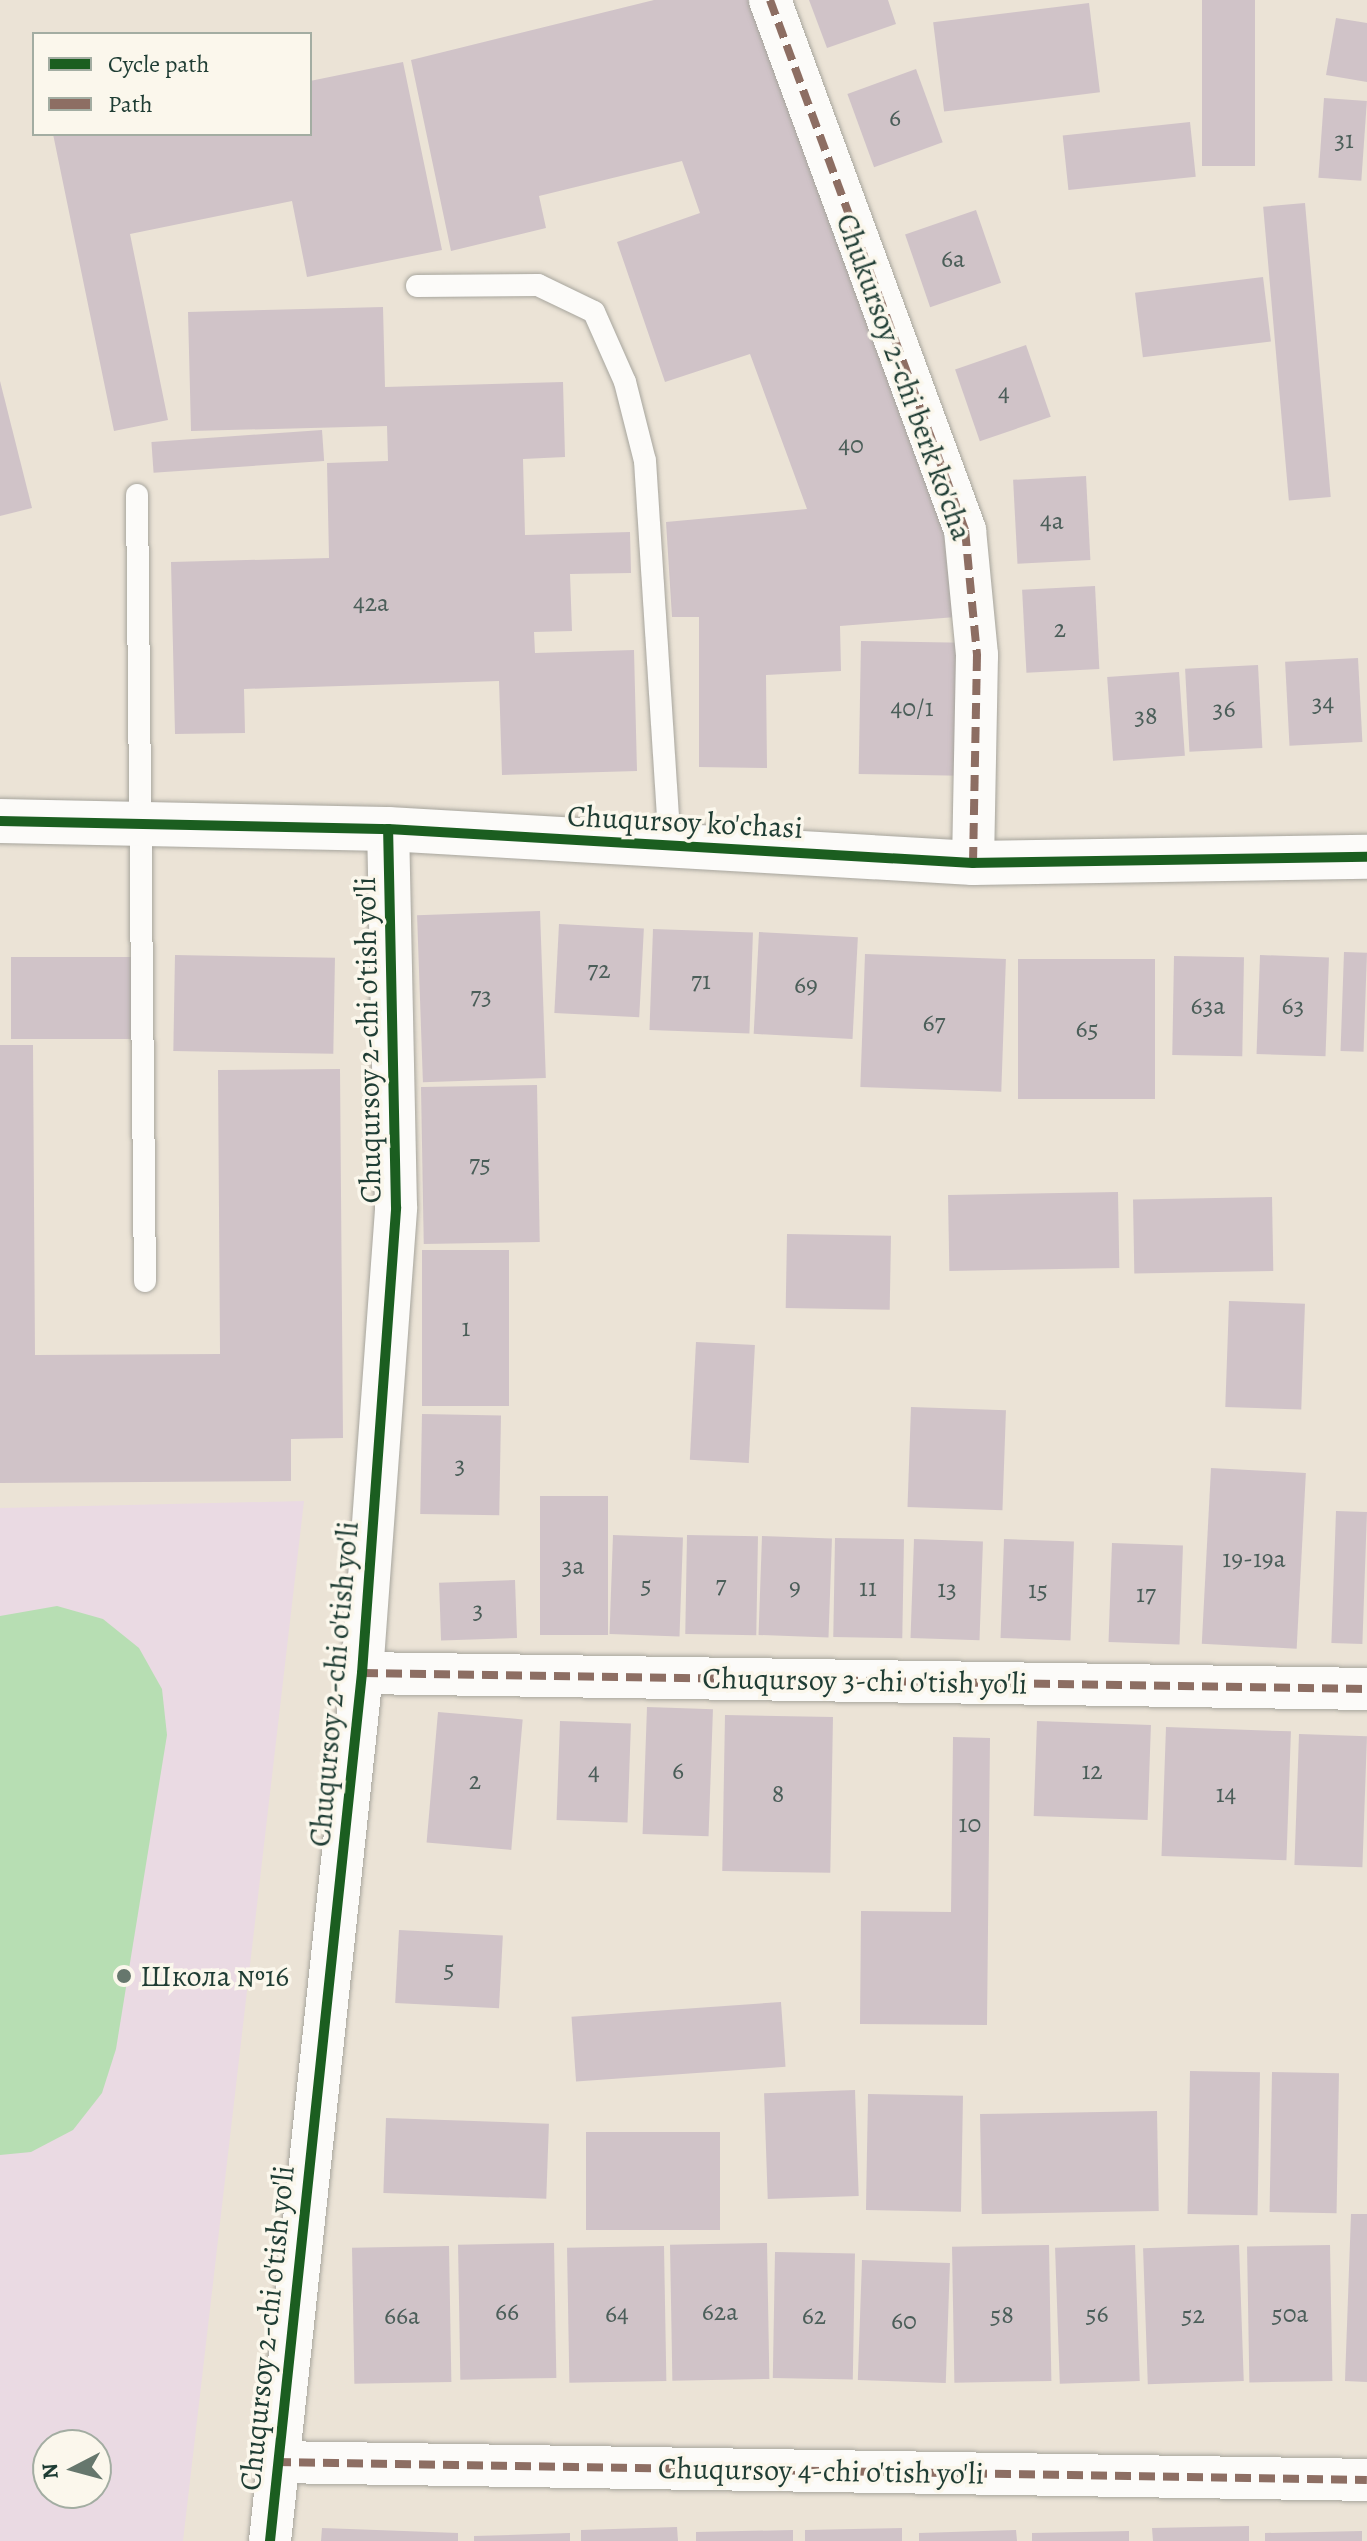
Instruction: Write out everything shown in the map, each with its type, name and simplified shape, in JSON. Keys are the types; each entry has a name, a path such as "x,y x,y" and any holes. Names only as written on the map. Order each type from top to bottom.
{"street":[{"name":"Chukursoy 2-chi berk ko'cha","path":"770,0 965,530 977,655 973,863"},
{"name":"Chuqursoy ko'chasi","path":"0,821 388,829 973,863 1367,857"},
{"name":"Chuqursoy 2-chi o'tish yo'li","path":"270,2541 275,2462 362,1673 396,1207 388,829"},
{"name":"Chuqursoy 3-chi o'tish yo'li","path":"362,1673 1367,1689"},
{"name":"Chuqursoy 4-chi o'tish yo'li","path":"275,2462 1367,2480"}],"lane":[{"path":"417,286 538,285 594,312 625,382 645,461 670,845"},
{"path":"137,495 146,822 145,1281"}],"shaded area":[{"name":"Школа №16","path":"304,1501 183,2541 0,2541 0,1508"}],"green space":[{"path":"57,1606 103,1619 139,1648 162,1689 167,1735 116,2049 102,2093 73,2130 31,2152 0,2155 0,1616"}],"building":[{"path":"654,0 752,0 953,539 956,617 840,626 841,671 766,675 767,768 699,767 699,617 672,617 666,522 807,509 750,354 665,382 617,242 700,213 682,161 539,196 546,228 451,251 411,60"},
{"path":"809,0 888,0 896,24 827,48"},
{"path":"1202,0 1255,0 1255,166 1202,166"},
{"path":"1089,3 1100,92 944,111 933,22"},
{"path":"1336,18 1367,23 1367,82 1326,75"},
{"path":"403,62 442,250 307,277 292,201 130,234 168,420 114,431 53,136 312,136 312,81"},
{"path":"916,69 943,142 874,167 847,94"},
{"path":"1324,98 1367,101 1361,181 1318,178"},
{"path":"1190,122 1196,177 1068,190 1063,135"},
{"path":"1305,203 1331,497 1289,501 1263,207"},
{"path":"976,210 1001,283 930,307 905,234"},
{"path":"1263,277 1271,342 1143,357 1135,293"},
{"path":"383,307 385,387 563,382 565,457 523,459 525,535 630,532 631,573 570,574 572,631 534,632 535,653 634,650 637,771 502,775 499,681 244,689 245,733 175,734 171,562 329,558 327,463 388,461 387,426 191,431 188,312"},
{"path":"1026,345 1051,417 980,441 955,369"},
{"path":"0,381 32,508 0,516"},
{"path":"322,430 324,461 154,473 151,442"},
{"path":"1086,476 1090,560 1017,564 1013,480"},
{"path":"1095,586 1099,669 1026,673 1022,590"},
{"path":"861,641 964,643 962,776 859,774"},
{"path":"1358,658 1362,742 1289,746 1285,662"},
{"path":"1258,665 1262,748 1189,752 1185,669"},
{"path":"1179,672 1185,756 1113,761 1107,677"},
{"path":"540,911 546,1078 423,1082 417,915"},
{"path":"559,924 644,928 639,1017 554,1013"},
{"path":"653,929 753,932 749,1033 649,1030"},
{"path":"759,932 858,937 853,1039 754,1034"},
{"path":"1344,952 1367,953 1364,1052 1341,1051"},
{"path":"865,954 1006,959 1001,1092 860,1087"},
{"path":"175,955 335,958 333,1054 173,1051"},
{"path":"1260,955 1329,957 1326,1056 1257,1054"},
{"path":"1174,956 1244,957 1242,1056 1172,1055"},
{"path":"11,957 135,957 135,1039 11,1039"},
{"path":"1018,959 1155,959 1155,1099 1018,1099"},
{"path":"0,1045 33,1045 35,1355 220,1354 218,1070 340,1069 343,1438 291,1439 291,1481 0,1483"},
{"path":"537,1085 540,1242 424,1244 421,1087"},
{"path":"1118,1192 1119,1268 949,1271 948,1195"},
{"path":"1272,1197 1273,1271 1134,1273 1133,1199"},
{"path":"787,1234 891,1236 890,1310 786,1308"},
{"path":"422,1250 509,1250 509,1406 422,1406"},
{"path":"1229,1301 1305,1304 1301,1410 1225,1407"},
{"path":"696,1342 755,1345 749,1463 690,1460"},
{"path":"911,1407 1006,1410 1002,1510 908,1507"},
{"path":"422,1414 501,1415 499,1515 420,1514"},
{"path":"1211,1468 1306,1473 1297,1649 1202,1644"},
{"path":"540,1496 608,1496 608,1635 540,1635"},
{"path":"1336,1511 1367,1512 1362,1644 1331,1643"},
{"path":"613,1535 683,1537 680,1636 610,1634"},
{"path":"687,1535 758,1536 756,1635 685,1634"},
{"path":"762,1536 832,1538 829,1637 759,1635"},
{"path":"835,1538 904,1539 902,1638 833,1637"},
{"path":"914,1539 983,1541 980,1640 911,1638"},
{"path":"1004,1539 1074,1541 1071,1640 1001,1638"},
{"path":"1112,1543 1183,1545 1180,1644 1109,1642"},
{"path":"515,1580 517,1638 441,1641 439,1583"},
{"path":"647,1707 713,1709 709,1836 643,1834"},
{"path":"438,1712 523,1719 511,1850 427,1843"},
{"path":"725,1715 833,1717 830,1873 722,1871"},
{"path":"560,1721 631,1723 628,1822 557,1820"},
{"path":"1037,1721 1151,1725 1148,1820 1034,1816"},
{"path":"1166,1727 1291,1731 1286,1860 1161,1856"},
{"path":"1299,1734 1367,1736 1362,1867 1294,1865"},
{"path":"953,1737 990,1738 987,2025 860,2024 861,1911 951,1912"},
{"path":"399,1930 503,1935 499,2008 395,2003"},
{"path":"781,2002 786,2067 576,2081 572,2017"},
{"path":"1190,2071 1260,2072 1257,2215 1188,2214"},
{"path":"1272,2072 1339,2073 1337,2213 1270,2212"},
{"path":"855,2090 859,2196 768,2199 764,2093"},
{"path":"868,2094 963,2096 961,2212 866,2210"},
{"path":"1157,2111 1159,2211 982,2214 980,2114"},
{"path":"386,2118 549,2124 546,2199 383,2193"},
{"path":"586,2132 720,2132 720,2230 586,2230"},
{"path":"1351,2214 1367,2214 1367,2382 1345,2381"},
{"path":"554,2243 556,2378 460,2380 458,2245"},
{"path":"767,2243 769,2379 672,2381 670,2245"},
{"path":"1049,2245 1051,2381 954,2383 952,2247"},
{"path":"1135,2245 1140,2381 1060,2384 1055,2248"},
{"path":"1239,2245 1244,2381 1148,2384 1143,2248"},
{"path":"1330,2245 1332,2381 1249,2382 1247,2246"},
{"path":"449,2246 451,2382 354,2384 352,2248"},
{"path":"664,2246 666,2381 569,2383 567,2248"},
{"path":"775,2252 855,2253 853,2379 773,2378"},
{"path":"862,2260 950,2263 946,2383 858,2380"},
{"path":"1249,2526 1249,2541 1153,2541 1152,2528"},
{"path":"677,2527 678,2541 581,2541 581,2530"},
{"path":"322,2528 458,2533 458,2541 321,2541"},
{"path":"902,2528 902,2541 805,2541 805,2530"},
{"path":"793,2530 793,2541 696,2541 696,2532"},
{"path":"1016,2530 1017,2541 919,2541 919,2533"},
{"path":"1129,2531 1129,2541 1032,2541 1032,2533"},
{"path":"1362,2531 1362,2541 1265,2541 1265,2533"},
{"path":"570,2533 570,2541 474,2541 474,2536"}],"marked path":[{"path":"770,0 965,530 977,655 973,863"},
{"path":"362,1673 1367,1689"},
{"path":"275,2462 1367,2480"}],"cycle path":[{"path":"0,821 388,829 973,863 1367,857"},
{"path":"270,2541 362,1673 396,1207 388,829"}],"place":[{"name":"Школа №16","path":"124,1976"}]}
